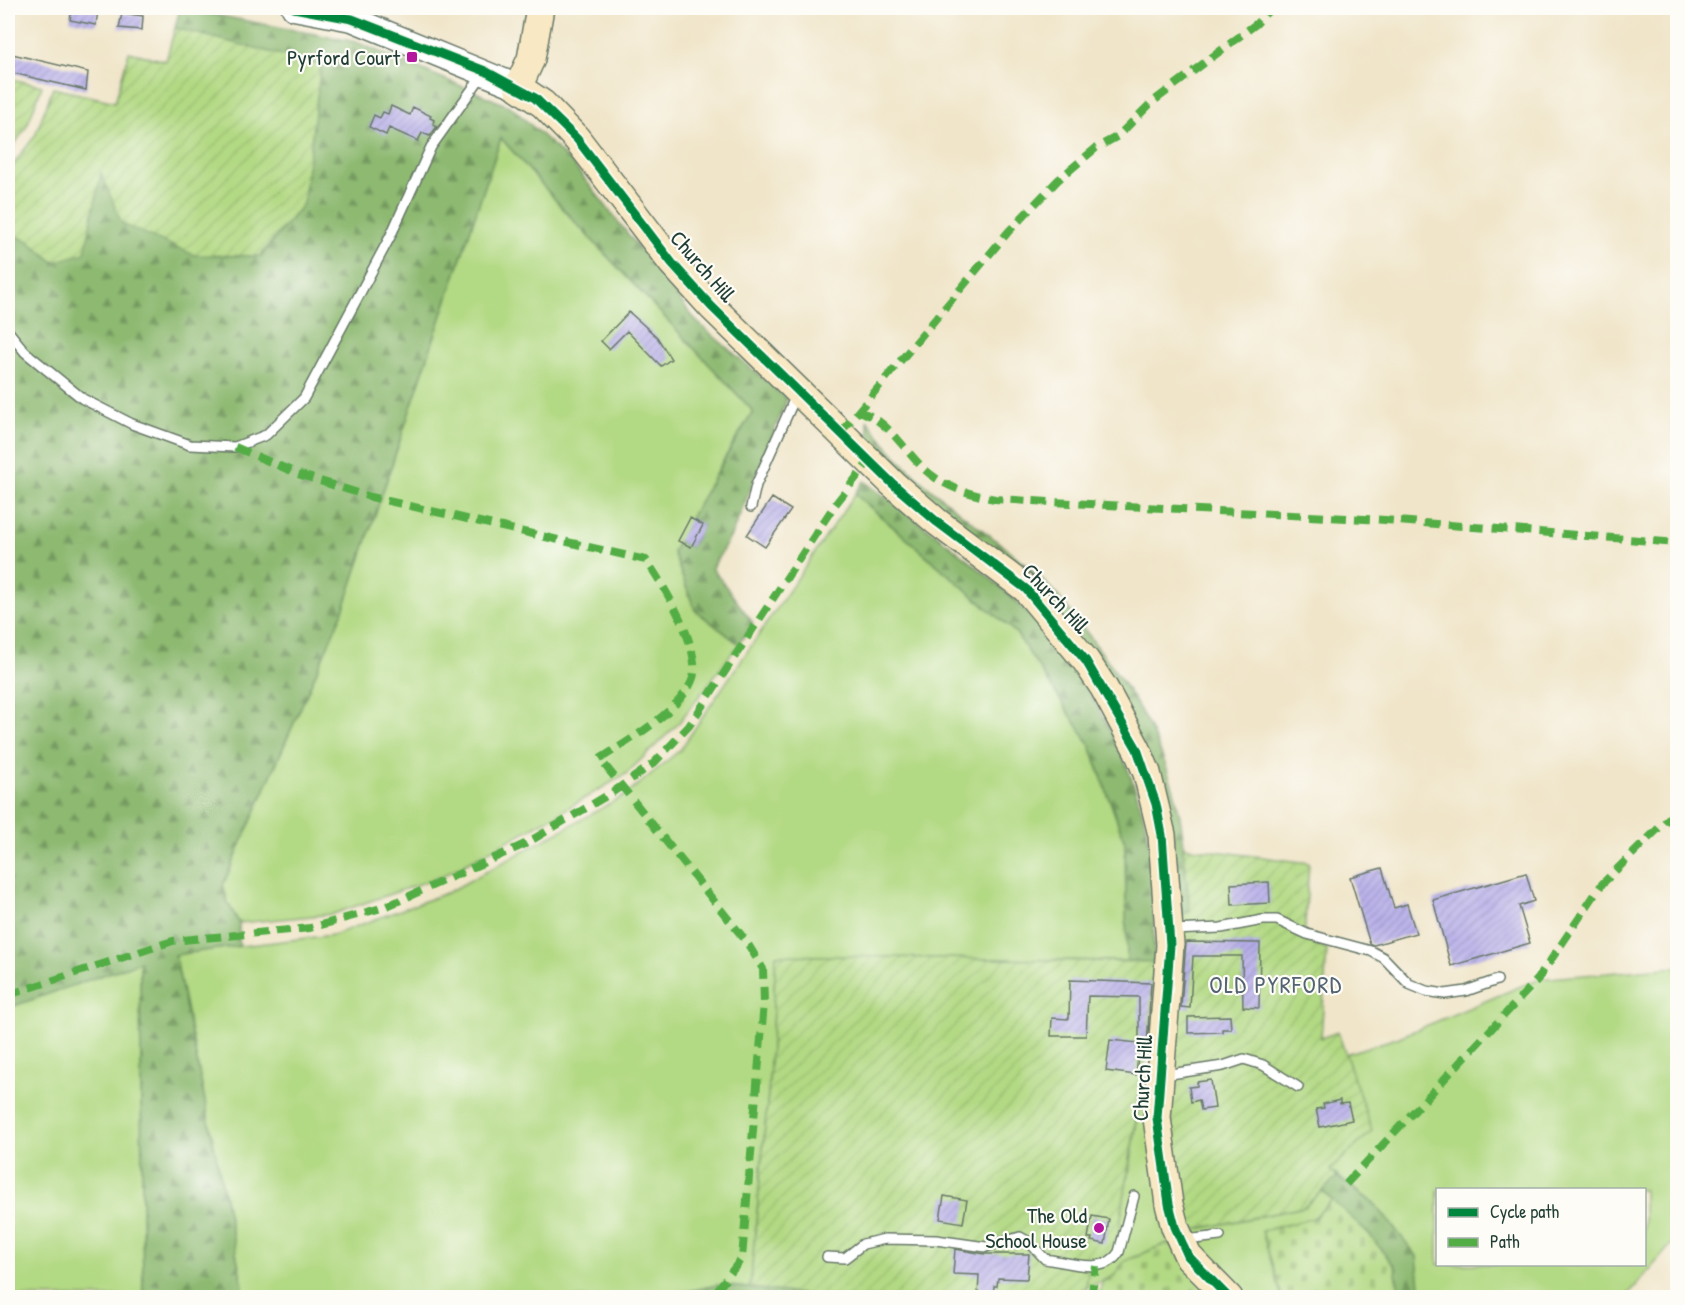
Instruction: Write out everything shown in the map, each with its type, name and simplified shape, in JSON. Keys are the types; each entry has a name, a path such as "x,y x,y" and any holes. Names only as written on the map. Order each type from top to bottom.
{"main road":[{"path":"518,87 531,59 540,8"},
{"name":"Church Hill","path":"518,87 543,104 577,139 688,280 719,315 910,499 1026,589 1086,661 1137,749 1153,794 1165,861 1170,961 1158,1076 1160,1144 1169,1204 1175,1227 1188,1256 1228,1298"}],"street":[{"path":"294,8 352,19 485,71 518,87"}],"lane":[{"path":"8,331 25,352 83,399 132,424 190,445 235,447 266,435 304,398 390,237 431,147 485,71"},
{"path":"751,507 756,485 798,391"},
{"path":"1170,930 1221,928 1263,920 1277,920 1307,934 1371,951 1384,958 1409,984 1426,991 1445,994 1466,991 1497,980"},
{"path":"1158,1076 1210,1069 1244,1059 1263,1065 1298,1087"},
{"path":"826,1257 845,1258 863,1244 885,1239 936,1240 986,1247 1020,1237 1029,1242 1045,1259 1102,1266 1115,1259 1119,1252 1134,1196"},
{"path":"1182,1240 1220,1236"}],"green space":[{"path":"180,8 356,42 511,107 572,163 697,322 787,399 731,536 712,568 753,623 739,644 695,610 673,552 678,541 691,547 703,525 690,518 753,411 575,222 501,138 343,611 223,885 227,901 239,923 239,946 175,955 244,1292 274,1297 143,1297 140,962 8,1008 8,234 27,240 54,262 101,172 194,255 261,256 303,204 321,65 175,28"},
{"path":"175,28 321,65 303,204 260,256 194,255 122,224 101,173 85,253 54,262 27,240 8,234 8,171 35,136 53,88 115,102 129,52 166,61"},
{"path":"8,78 42,86 27,126 8,154"},
{"path":"501,138 575,222 753,411 673,552 695,610 739,644 677,725 626,774 556,815 442,876 333,914 239,923 227,901 223,885 343,611"},
{"path":"867,420 883,441 920,479 1042,580 1075,617 1129,692 1150,728 1174,791 1183,836 1190,913 1177,914 1110,691 873,457"},
{"path":"864,481 989,577 1027,613 1063,655 1094,702 1121,752 1145,823 1153,882 1154,962 1127,961 1125,842 1089,743 1016,633 855,494"},
{"path":"855,494 1016,633 1089,743 1125,842 1127,961 776,956 769,1083 750,1288 718,1285 654,1298 274,1298 244,1292 175,954 333,935 449,892 626,795 680,750"},
{"path":"1183,847 1309,863 1304,939 1327,949 1321,1038 1338,1032 1372,1131 1330,1170 1337,1177 1304,1207 1194,1230 1178,1204 1170,1150 1171,1083 1179,1079 1170,1052 1177,914 1190,912"},
{"path":"776,955 1154,962 1151,1022 1117,1244 1107,1258 1089,1261 1086,1289 1065,1298 834,1298 750,1288 769,1083"},
{"path":"140,962 143,1297 8,1297 8,1008"},
{"path":"1677,967 1677,1238 1626,1297 1421,1297 1422,1293 1376,1205 1330,1170 1371,1131 1345,1054 1397,1038 1538,979"},
{"path":"1140,1101 1151,1123 1170,1242 1123,1262 1114,1276 1086,1288 1089,1261 1129,1175"},
{"path":"1337,1177 1376,1205 1417,1256 1421,1297 1400,1297 1395,1267 1368,1233 1322,1191"},
{"path":"1322,1191 1332,1200 1314,1218 1262,1231 1282,1297 1241,1297 1197,1252 1194,1230 1304,1207"},
{"path":"1332,1200 1368,1233 1395,1267 1400,1297 1282,1297 1262,1231 1314,1218"},
{"path":"1170,1242 1216,1298 1099,1298 1102,1282 1114,1276 1123,1262"},
{"path":"718,1285 834,1297 654,1298"}],"building":[{"path":"72,8 98,10 96,25 70,20"},
{"path":"122,13 143,16 142,30 119,28"},
{"path":"8,53 88,72 86,90 8,72"},
{"path":"391,106 410,115 413,107 431,116 430,118 434,120 433,124 437,127 430,136 422,133 418,141 389,128 386,135 369,127 374,115 380,118 383,112 388,114"},
{"path":"629,312 657,337 671,359 661,366 627,331 609,349 601,341"},
{"path":"772,498 791,510 765,547 747,535"},
{"path":"690,518 703,525 691,547 678,541"},
{"path":"1382,868 1394,908 1407,904 1416,933 1374,945 1370,944 1350,877"},
{"path":"1526,873 1534,901 1519,906 1530,943 1451,966 1433,900"},
{"path":"1269,882 1270,903 1232,905 1231,884"},
{"path":"1186,942 1260,943 1259,1008 1243,1007 1242,956 1193,956 1190,1008 1181,1007"},
{"path":"1070,980 1151,983 1147,1046 1139,1046 1136,1075 1106,1071 1110,1040 1139,1043 1139,997 1088,996 1086,1036 1051,1036 1052,1018 1069,1019"},
{"path":"1230,1016 1231,1029 1222,1029 1222,1032 1188,1033 1188,1017"},
{"path":"1211,1080 1215,1108 1201,1110 1199,1100 1191,1102 1189,1087 1197,1086 1197,1082"},
{"path":"1340,1100 1340,1104 1348,1103 1352,1120 1320,1127 1316,1109 1324,1108 1323,1104"},
{"path":"944,1196 967,1200 963,1223 940,1219"},
{"name":"The Old School House","path":"1092,1216 1109,1219 1105,1244 1091,1241 1092,1238 1088,1238"},
{"path":"955,1249 985,1254 1029,1254 1027,1279 998,1278 997,1286 994,1286 993,1297 978,1296 979,1275 953,1274"}],"marked path":[{"path":"841,432 1009,231 1058,180 1096,148 1118,136 1151,103 1256,24 1271,8"},
{"path":"857,410 878,420 886,427 931,475 966,492 995,499 1385,520 1678,543"},
{"path":"235,447 301,475 371,497 646,560 671,600 687,634 692,651 693,678 678,702 666,713 600,759 746,941 763,969 764,1003 742,1258 711,1298"},
{"path":"8,995 173,941 310,928 385,907 525,844 613,792 654,763 689,726 834,506 870,460"},
{"path":"1346,1184 1538,979 1602,884 1678,809"},
{"path":"1091,1298 1096,1266"}],"cycle path":[{"path":"294,8 352,19 485,71 535,98 577,139 672,263 711,306 893,484 937,522 1026,589 1086,661 1137,749 1156,804 1162,835 1170,945 1157,1118 1169,1204 1175,1227 1188,1256 1229,1298"}],"place":[{"name":"Pyrford Court","path":"412,57"},
{"name":"The Old School House","path":"1099,1228"}],"district":[{"name":"OLD PYRFORD","path":"1276,985"}]}
